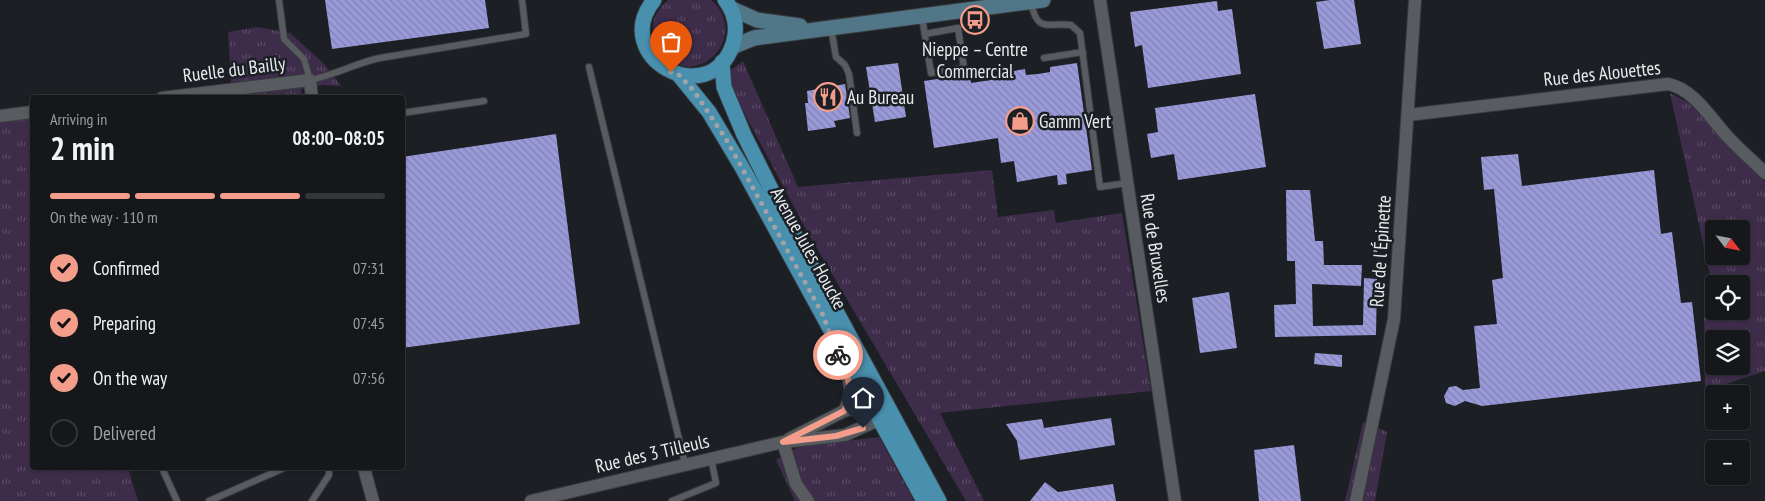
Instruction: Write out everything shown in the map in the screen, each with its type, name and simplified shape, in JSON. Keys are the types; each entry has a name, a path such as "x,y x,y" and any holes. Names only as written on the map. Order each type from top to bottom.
{"main road":[{"name":"Avenue Jules Houcke","path":"649,3 643,28 647,49 660,65 678,74 694,91 718,125 822,313 939,501"},
{"path":"678,74 702,74 722,62 732,47 735,24 728,4"},
{"name":"Avenue Jules Houcke","path":"722,62 724,87 737,121 882,409 924,501"}],"street":[{"name":"Rue de Bruxelles","path":"1100,0 1175,501"},
{"name":"Rue de l'Épinette","path":"1356,501 1394,319 1415,0"},
{"path":"732,47 754,38 1037,1"},
{"path":"728,4 757,20 825,28"},
{"name":"Ruelle du Bailly","path":"187,95 310,80"},
{"path":"310,80 312,95"},
{"name":"Rue des Alouettes","path":"1408,115 1668,84 1680,88 1697,101 1728,137 1765,173"},
{"path":"0,116 30,112"},
{"path":"822,313 850,384 851,396 844,411"},
{"name":"Rue des 3 Tilleuls","path":"783,442 844,411 882,409"},
{"name":"Rue des 3 Tilleuls","path":"530,501 569,497 685,464 783,442 845,435 882,409"},
{"path":"783,442 796,484 808,501"},
{"path":"365,470 373,501"}],"lane":[{"path":"280,0 284,39 304,59 310,80 327,77 370,60 526,34 522,0"},
{"path":"1037,1 1034,17 1040,23 1050,26 1067,24 1075,27 1080,33 1100,186 1127,183"},
{"path":"922,17 931,73 964,68 958,28 925,34"},
{"path":"825,28 836,57 845,65 849,74 858,133"},
{"path":"1044,58 1083,52"},
{"path":"589,67 685,464"},
{"path":"405,113 484,101"},
{"path":"672,501 716,483 710,458"},
{"path":"163,470 177,501"},
{"path":"210,501 280,470"},
{"path":"312,501 329,475 328,470"}],"green space":[{"path":"668,0 711,0 722,13 725,27 723,41 717,53 706,62 694,66 680,65 666,57 657,47 653,29 654,19 658,11"},
{"path":"257,27 290,33 324,64 341,86 323,85 301,89 302,95 232,95 228,32"},
{"path":"743,61 798,187 992,170 998,217 1054,210 1056,223 1122,213 1151,391 940,413 984,501 966,501 809,235 733,92 731,70"},
{"path":"1670,93 1689,103 1765,181 1765,371 1723,385 1705,385 1705,391 1704,317 1705,320 1750,320 1750,275 1710,275 1708,265 1750,265 1750,220 1705,220 1705,252"},
{"path":"30,118 30,470 129,470 138,501 0,501 0,122"},
{"path":"1363,422 1370,425 1353,501 1345,501"},
{"path":"1378,428 1387,432 1375,501 1362,501"},
{"path":"879,437 914,501 795,501 776,460 798,447"}],"building":[{"path":"325,0 485,0 489,28 332,49"},
{"path":"1354,0 1361,44 1324,49 1316,2"},
{"path":"1217,1 1218,11 1232,9 1241,74 1148,88 1142,45 1135,47 1130,12"},
{"path":"898,63 906,117 875,122 866,67"},
{"path":"1077,63 1092,170 1066,174 1067,184 1058,185 1057,175 1017,182 1014,161 1001,163 998,138 934,148 924,81 970,74 971,83 1003,78 1002,73 1025,69 1026,75 1038,74 1050,72 1050,67"},
{"name":"Au Bureau","path":"845,84 850,118 834,121 836,127 808,131 805,103 808,103 807,91"},
{"path":"1255,94 1266,167 1178,180 1174,154 1151,158 1147,134 1158,132 1155,108"},
{"path":"556,134 580,324 405,348 405,157"},
{"path":"1518,154 1522,186 1654,170 1661,234 1672,232 1681,303 1692,302 1701,381 1482,406 1465,401 1455,406 1446,403 1444,396 1449,387 1456,386 1463,390 1480,388 1474,326 1497,324 1492,280 1503,278 1494,189 1484,190 1481,157"},
{"path":"1286,190 1310,190 1315,241 1323,241 1324,265 1362,265 1361,286 1312,284 1313,326 1363,325 1364,278 1377,279 1376,335 1275,337 1274,305 1296,304 1295,261 1287,261"},
{"path":"1229,292 1237,348 1200,353 1192,298"},
{"path":"1315,353 1342,355 1342,367 1314,364"},
{"path":"1111,418 1115,445 1020,460 1017,441 1006,424 1042,419 1044,428"},
{"path":"1294,445 1301,501 1259,501 1254,450"},
{"path":"1045,482 1058,492 1113,484 1116,501 1030,501"}],"way so far":[{"path":"671,72 678,74 694,91 726,139 822,313 838,355"}],"place":[{"name":"Nieppe – Centre Commercial","path":"975,20"},
{"name":"Au Bureau","path":"828,97"},
{"name":"Gamm Vert","path":"1020,121"}],"route":[{"path":"838,355 846,371 851,390 851,396 844,411 783,442 845,435 863,428"}]}
